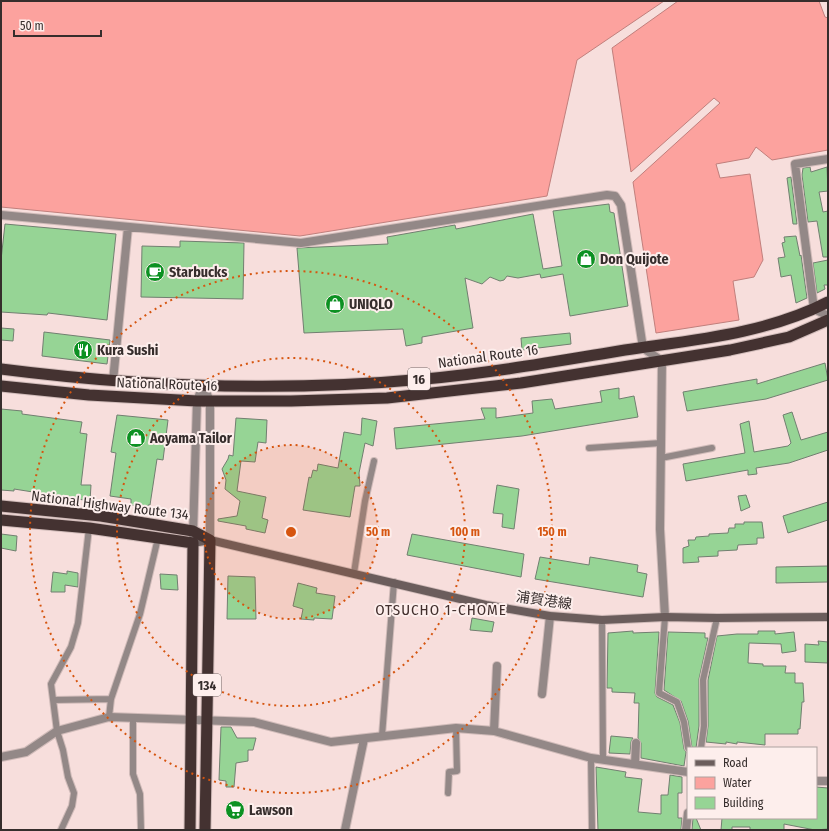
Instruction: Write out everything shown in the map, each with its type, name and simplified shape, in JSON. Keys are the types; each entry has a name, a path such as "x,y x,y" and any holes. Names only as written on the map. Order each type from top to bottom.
{"highway":[{"name":"National Route 16","path":"1,369 113,380 203,386 321,385 425,379 516,368 767,327 828,302"},
{"name":"National Route 16","path":"1,386 89,395 197,401 309,401 408,396 521,383 764,343 789,337 828,320"},
{"name":"National Highway Route 134","path":"1,506 101,516 193,531 210,540"},
{"name":"National Highway Route 134","path":"1,520 89,528 193,543 190,830"},
{"name":"134","path":"205,830 210,540"}],"main road":[{"name":"浦賀港線","path":"193,543 210,540 394,582 486,605 550,616 602,620 665,617 828,617"}],"street":[{"path":"828,159 795,164 814,309 828,316"},
{"path":"1,215 301,243 612,195 615,196 621,205 643,348 662,361 661,548 665,617"},
{"path":"113,380 128,227"},
{"path":"193,543 197,463 197,401 203,386"},
{"path":"203,386 210,401 210,540"},
{"path":"542,694 550,616"},
{"path":"494,731 498,666"},
{"path":"1,757 26,752 57,731 109,717 254,722 331,742 456,728 494,731 591,758 687,772"},
{"path":"345,830 364,739"},
{"path":"635,764 636,743"},
{"path":"817,781 828,781"},
{"path":"686,830 687,819"}],"lane":[{"path":"589,448 661,443"},
{"path":"661,458 712,448"},
{"path":"354,573 365,501 374,461"},
{"path":"61,830 72,806 74,793 68,777 63,750 57,731 51,684 71,647 78,623 89,528"},
{"path":"109,717 111,699 140,614 158,538"},
{"path":"382,736 394,582"},
{"path":"665,617 659,693 677,702 684,722 688,747"},
{"path":"701,747 704,726 703,680 717,618"},
{"path":"602,620 603,759"},
{"path":"53,700 111,699"},
{"path":"133,718 133,774 140,794 140,830"},
{"path":"448,793 449,772 457,771 456,728"},
{"path":"591,758 592,830"}],"water":[{"path":"1,1 664,1 577,60 547,196 300,236 1,207"},
{"path":"678,1 819,1 825,17 828,18 828,150 772,160 756,147 749,158 716,164 720,178 750,174 763,260 754,277 733,281 739,320 656,333 633,182 720,103 714,98 631,172 612,48"}],"building":[{"path":"810,167 811,172 827,167 828,191 819,192 823,212 828,211 828,257 823,257 817,221 808,222 802,175 803,168"},
{"path":"791,177 797,224 793,224 787,178"},
{"path":"609,204 610,212 614,213 628,306 570,316 563,274 541,278 540,274 518,278 507,276 504,280 500,281 490,277 482,284 465,278 473,328 422,337 422,343 406,346 403,329 304,333 297,248 388,244 387,237 455,225 456,229 533,214 543,269 562,266 553,211"},
{"path":"5,224 116,234 107,320 48,313 47,315 1,312 1,260"},
{"path":"796,236 800,256 801,255 807,298 796,303 791,275 781,277 778,258 785,257 782,243 785,242 784,237"},
{"path":"180,241 244,243 243,299 141,297 142,246 180,247"},
{"path":"828,260 828,285 824,285 825,289 817,293 813,263"},
{"path":"1,328 14,329 13,341 1,340"},
{"path":"44,332 110,340 107,364 42,356"},
{"path":"570,333 571,344 522,350 521,338"},
{"path":"825,363 828,380 766,399 687,411 683,392 757,379 757,384"},
{"path":"619,388 619,399 634,396 638,417 522,436 396,449 394,428 485,419 481,408 496,408 496,418 533,413 532,401 552,399 555,409 602,402 600,391"},
{"path":"1,409 22,411 22,414 82,422 80,433 87,434 81,485 91,485 90,501 14,489 14,491 1,490"},
{"path":"792,412 801,440 828,432 828,450 789,463 756,468 757,474 748,475 748,470 686,481 683,464 745,453 740,424 749,421 754,452 788,446 791,443 783,415"},
{"path":"117,415 168,420 163,460 157,459 150,505 148,505 148,508 131,505 131,499 110,496 116,453 111,452"},
{"path":"236,418 267,420 266,443 258,442 255,462 241,461 237,491 266,497 262,518 268,520 265,533 246,529 246,526 218,521 218,519 237,516 240,501 225,489 226,480 222,469 229,455 233,456"},
{"path":"362,418 377,421 373,446 365,443 359,473 360,486 355,486 350,517 303,510 309,477 311,478 313,470 317,471 318,464 338,468 344,432 361,435"},
{"path":"497,485 519,489 514,529 502,527 503,514 493,513"},
{"path":"746,495 750,507 741,511 738,496"},
{"path":"828,502 828,520 788,533 783,516"},
{"path":"744,522 762,522 764,538 757,538 757,544 738,545 737,550 718,551 718,556 698,557 699,562 683,563 683,548 689,546 688,540 695,540 696,537 709,536 709,534 728,533 729,528 735,528 735,524 744,524"},
{"path":"1,534 17,536 16,551 1,548"},
{"path":"412,534 524,554 521,577 407,555"},
{"path":"540,557 589,565 590,557 638,565 637,572 647,574 643,597 535,579"},
{"path":"828,566 828,582 776,583 776,567"},
{"path":"67,571 78,573 78,587 65,585 65,592 51,592 53,572 67,574"},
{"path":"160,574 177,575 178,590 161,589"},
{"path":"228,576 255,577 256,619 227,619"},
{"path":"298,583 317,588 316,593 335,596 332,619 301,619 303,609 293,606"},
{"path":"472,618 494,622 492,632 470,630"},
{"path":"633,631 633,633 659,632 655,693 657,697 673,705 680,723 684,749 686,752 684,766 641,758 641,743 638,738 639,703 634,703 635,693 612,692 612,688 607,688 608,633"},
{"path":"758,631 775,631 775,634 794,632 796,651 782,653 781,644 749,643 748,663 763,664 763,666 786,666 785,673 795,673 795,683 803,683 804,702 802,702 800,729 798,729 798,734 765,734 765,745 737,742 737,744 726,742 726,744 706,742 708,726 708,680 717,636 758,634"},
{"path":"668,632 705,633 705,638 708,638 699,679 699,726 696,747 692,747 688,721 681,701 664,690"},
{"path":"818,641 828,642 828,663 805,662 805,644 819,645"},
{"path":"221,727 231,727 237,738 256,738 253,750 248,750 248,761 236,763 234,787 226,787 226,781 219,780"},
{"path":"611,736 633,738 631,742 630,754 609,753"},
{"path":"596,767 626,772 625,777 642,779 638,812 661,814 661,795 668,795 670,775 682,777 682,793 678,793 678,818 682,818 681,830 598,830"},
{"path":"817,787 828,788 828,829 815,830 784,824 784,830 750,830 750,827 732,827 732,830 721,830 722,819 817,819"},
{"path":"693,819 696,819 701,830 692,830"}],"place":[{"name":"Don Quijote","path":"586,259"},
{"name":"Starbucks","path":"155,272"},
{"name":"UNIQLO","path":"335,304"},
{"name":"Kura Sushi","path":"83,350"},
{"name":"Aoyama Tailor","path":"136,438"},
{"name":"Lawson","path":"235,810"}],"district":[{"name":"OTSUCHO 1-CHOME","path":"441,610"}]}
